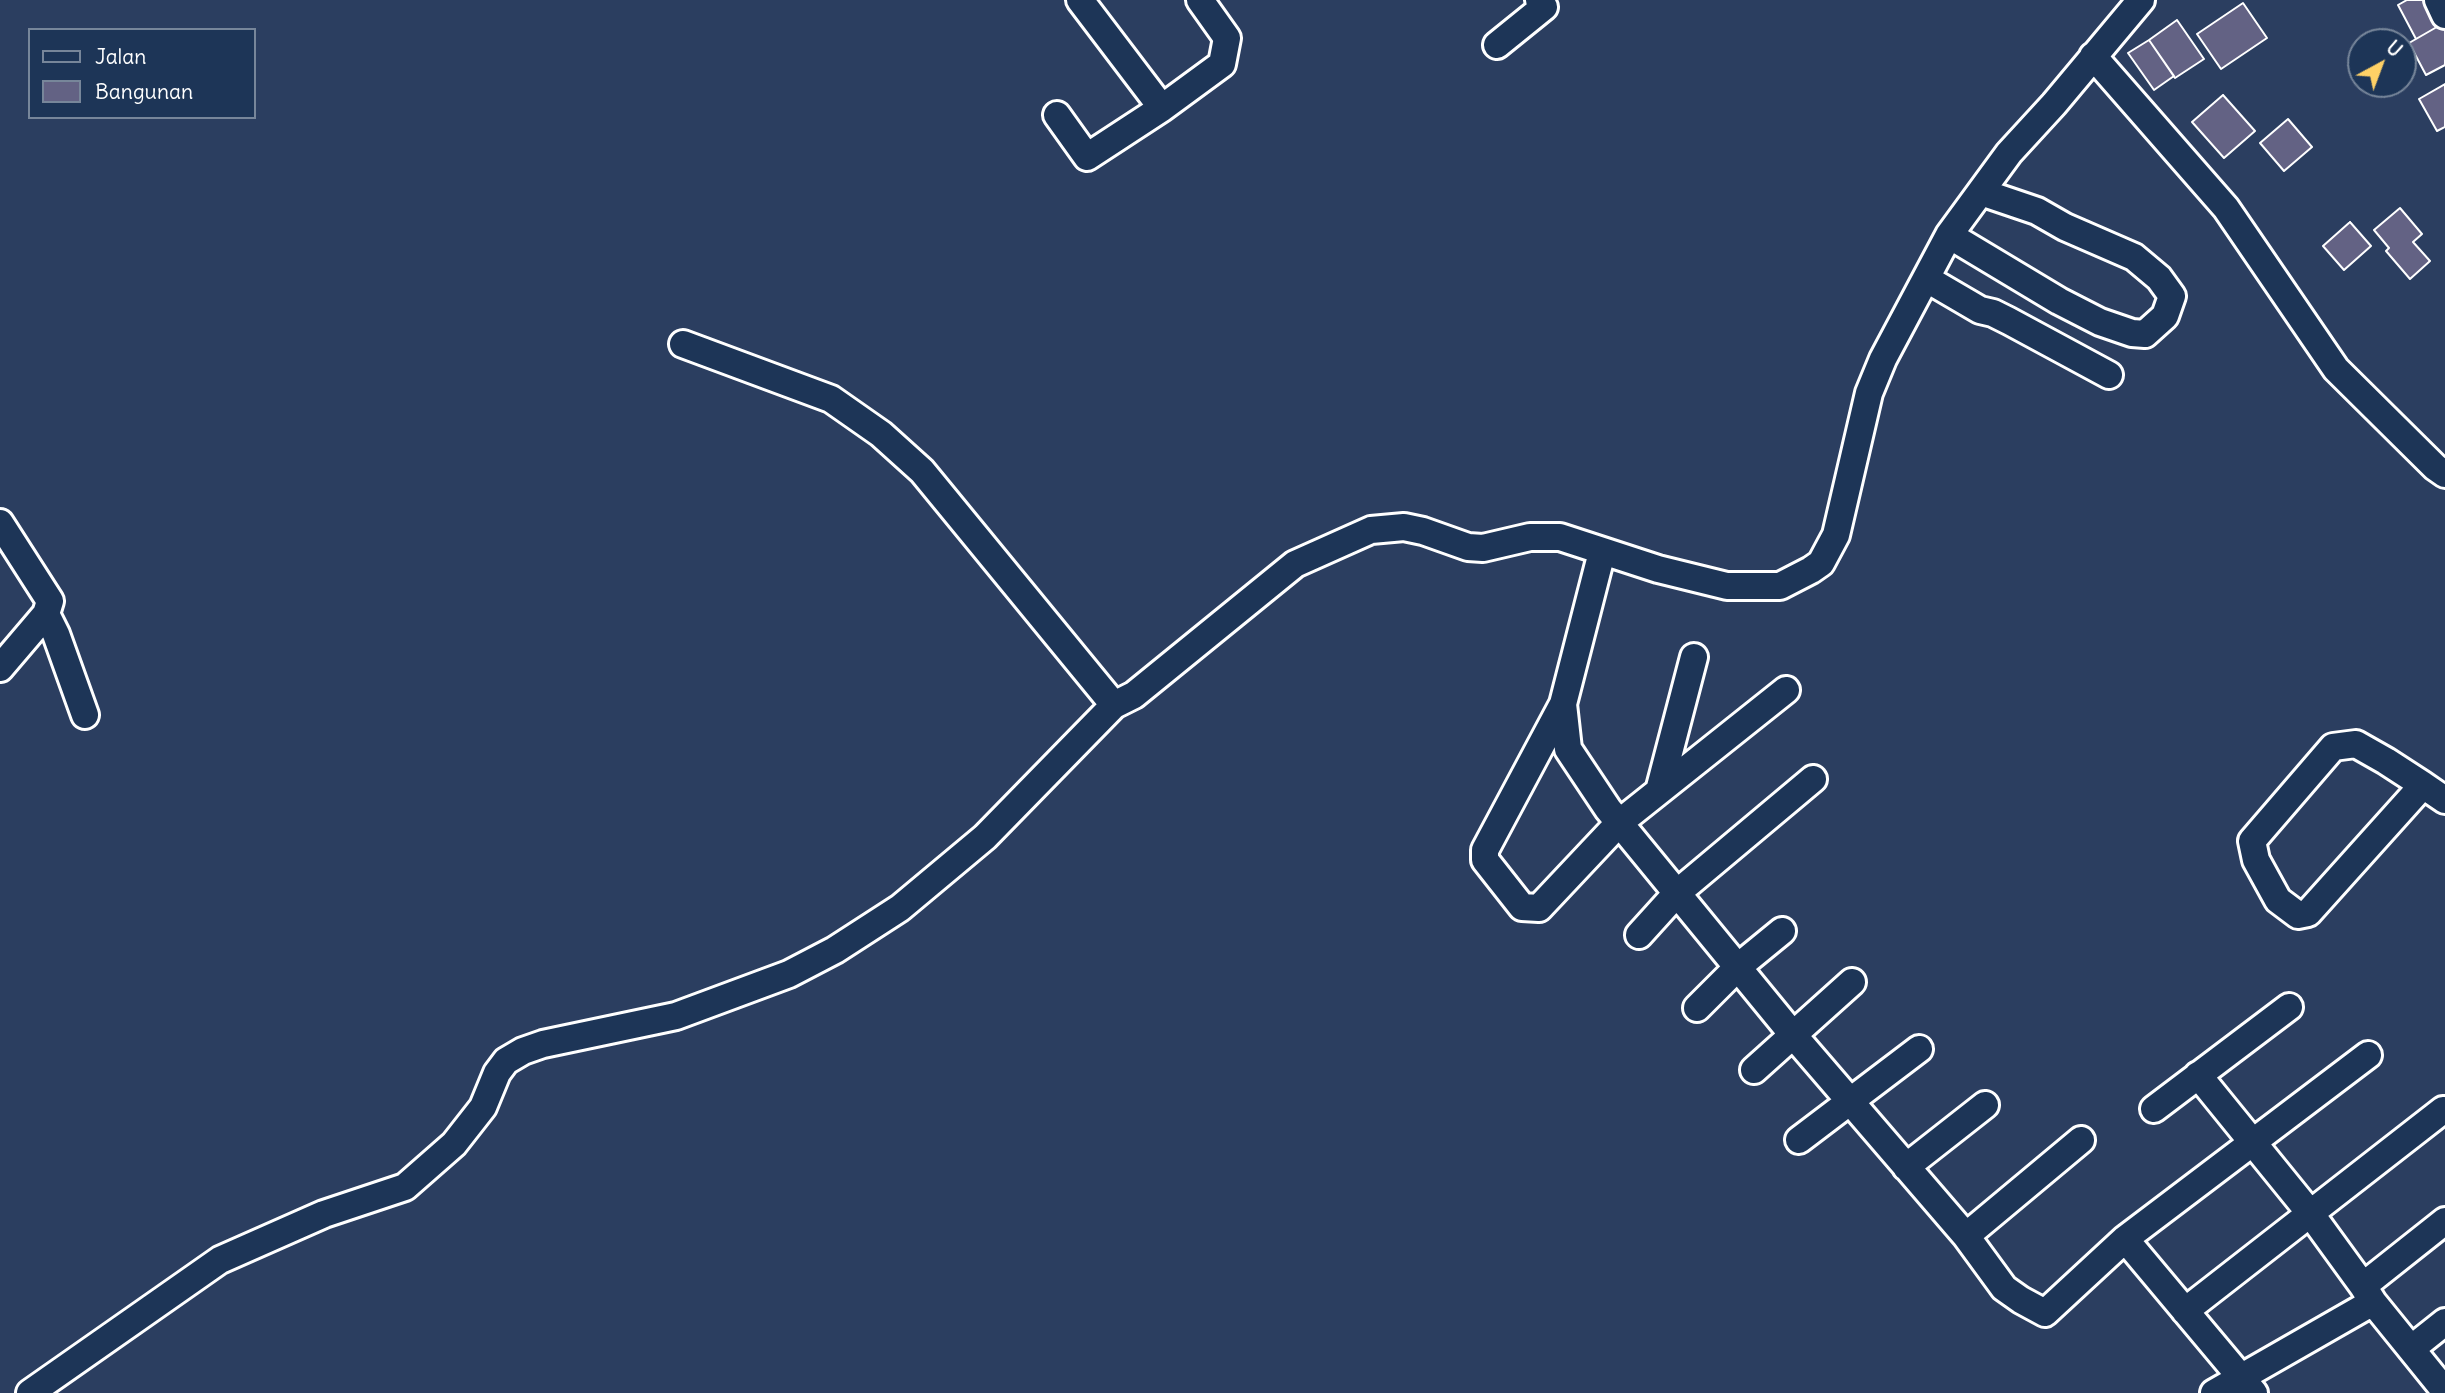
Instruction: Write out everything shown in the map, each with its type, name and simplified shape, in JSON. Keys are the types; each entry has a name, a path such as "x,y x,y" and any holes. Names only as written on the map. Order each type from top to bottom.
{"street":[{"path":"1080,0 1162,107"},
{"path":"1497,45 1544,7 1539,0"},
{"path":"30,1393 220,1260 324,1214 405,1187 454,1144 482,1107 497,1073 506,1061 523,1051 543,1044 676,1016 789,975 835,950 900,908 985,837 1114,705 1134,695 1295,564 1371,530 1404,527 1468,547 1483,548 1530,537 1560,537 1602,552 1727,586 1780,586 1800,577 1821,563 1836,535 1868,393 1883,359 1949,236 2009,153 2141,0"},
{"path":"2438,0 2445,15"},
{"path":"1057,115 1087,157 1222,64 1227,38 1203,1"},
{"path":"2093,56 2226,208 2336,369 2445,474"},
{"path":"1949,236 2100,322 2132,333 2145,334 2165,316 2172,296 2159,278 2134,257 2065,227 2037,211 1982,192"},
{"path":"1927,279 1980,310 2009,321 2109,375"},
{"path":"683,344 831,399 881,434 922,471 1114,705"},
{"path":"0,523 50,601 46,614 0,668"},
{"path":"1602,552 1563,704 1485,850 1485,860 1522,907 1539,908 1619,823 1786,690"},
{"path":"46,614 85,715"},
{"path":"1660,791 1694,657"},
{"path":"1563,704 1568,749 1619,823 1849,1102 1966,1236 2004,1288 2045,1313 2125,1239 2368,1055"},
{"path":"2423,785 2308,913 2298,915 2278,900 2256,860 2252,841 2259,829 2333,747 2356,744 2423,785 2445,800"},
{"path":"1639,935 1677,893 1813,779"},
{"path":"1697,1008 1738,967 1782,931"},
{"path":"1754,1070 1852,982"},
{"path":"2154,1109 2289,1006"},
{"path":"1799,1140 1919,1049"},
{"path":"2198,1075 2310,1213 2368,1294 2445,1391"},
{"path":"1906,1167 1985,1105"},
{"path":"2185,1311 2443,1110"},
{"path":"1966,1236 2081,1140"},
{"path":"2214,1393 2247,1385 2368,1294 2445,1221"},
{"path":"2125,1239 2247,1385"},
{"path":"2411,1349 2445,1322"}],"building":[{"path":"2407,0 2429,0 2442,24 2417,38 2417,28 2410,28 2398,5"},
{"path":"2243,3 2267,38 2221,69 2197,34"},
{"path":"2177,20 2204,59 2175,78 2149,40"},
{"path":"2442,24 2445,29 2445,65 2426,75 2417,58 2417,38"},
{"path":"2149,40 2174,76 2154,90 2128,53"},
{"path":"2445,84 2445,127 2437,131 2419,99"},
{"path":"2223,95 2255,131 2224,158 2192,122"},
{"path":"2288,119 2312,147 2284,171 2260,143"},
{"path":"2400,208 2422,234 2413,242 2430,261 2410,279 2386,251 2389,248 2374,230"},
{"path":"2350,222 2371,246 2344,270 2323,246"}]}
